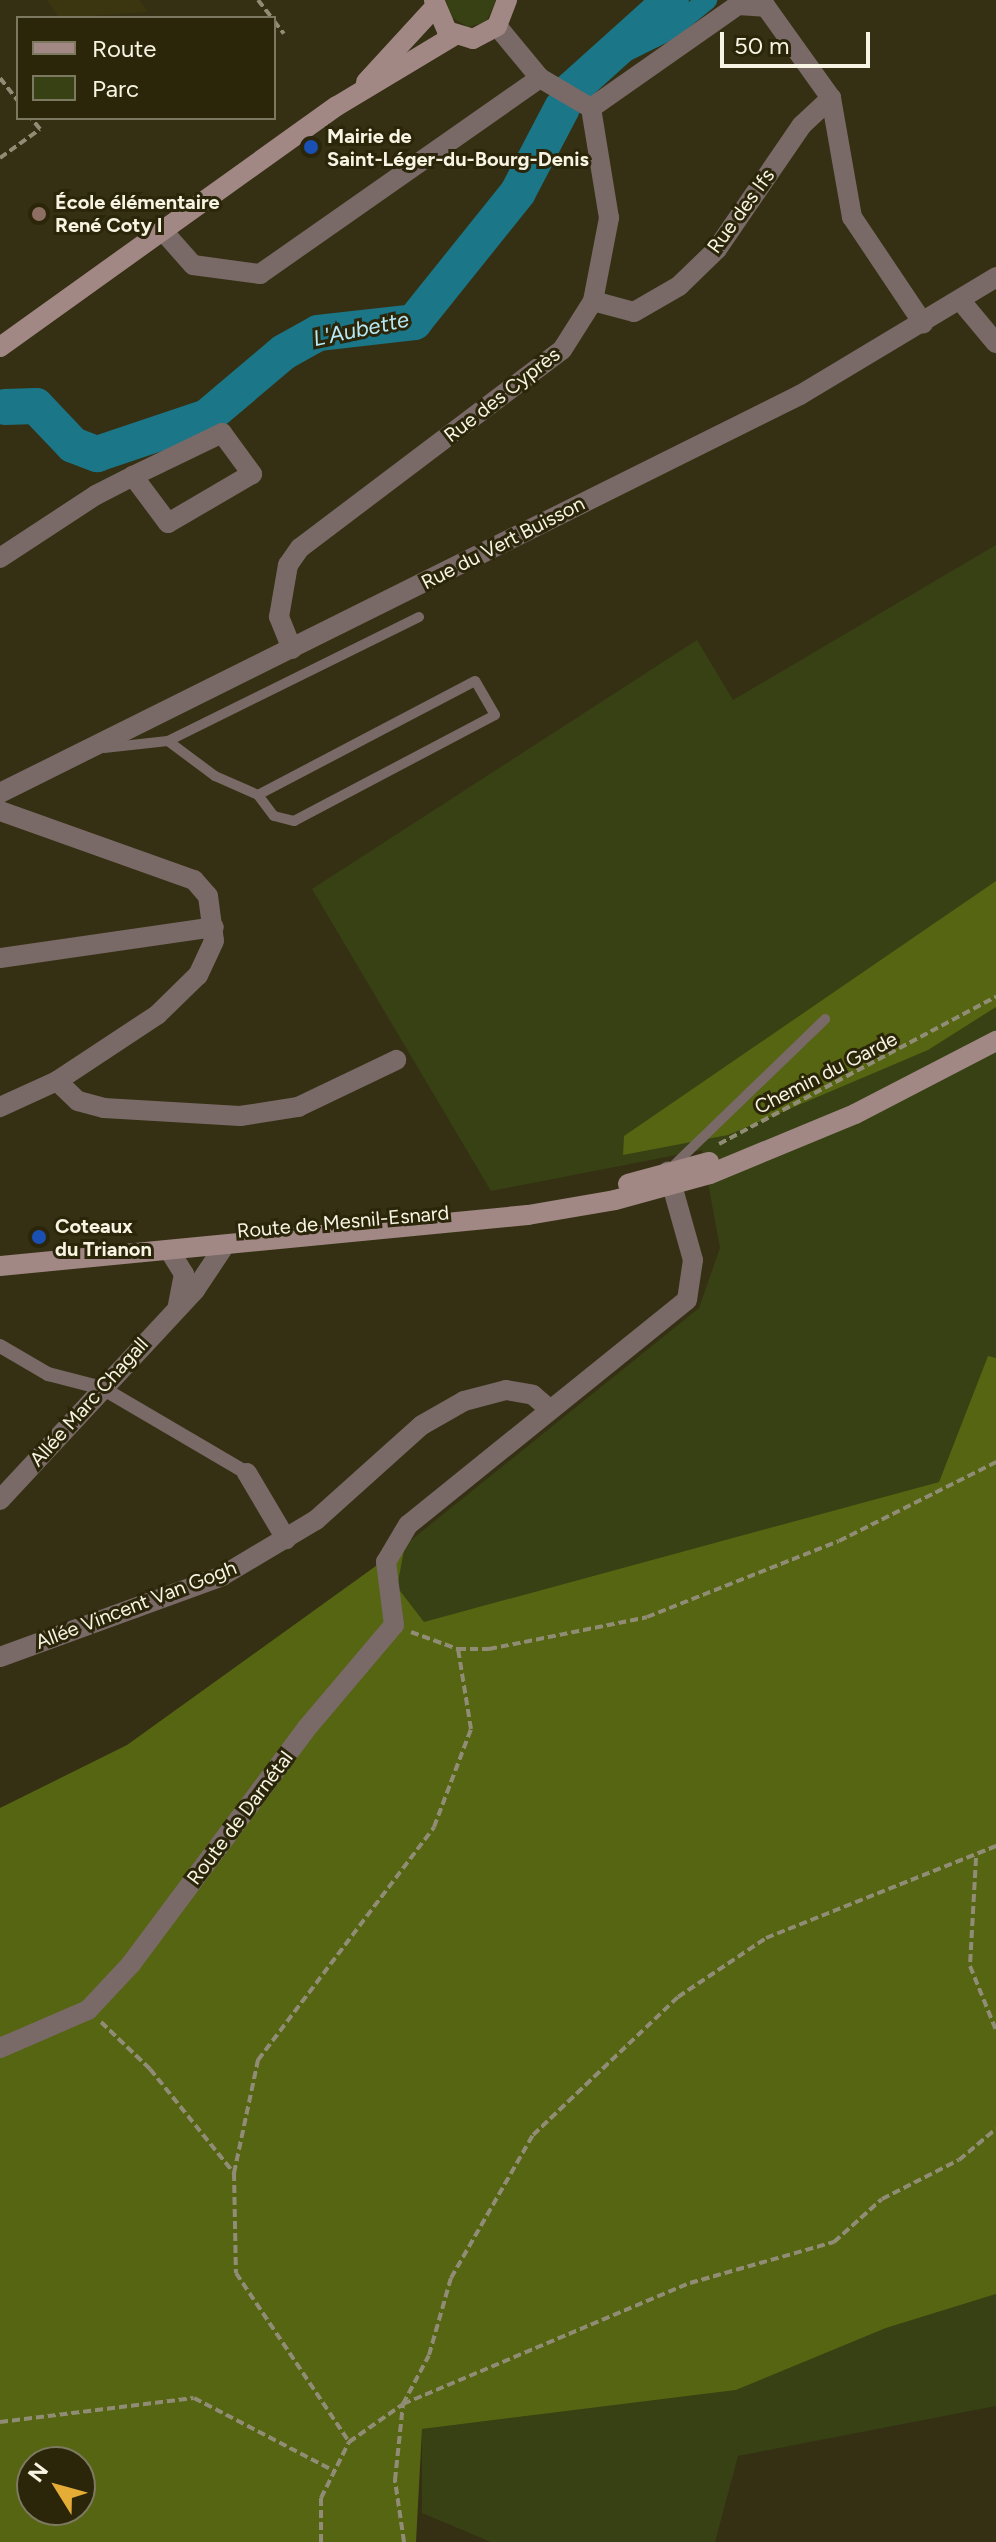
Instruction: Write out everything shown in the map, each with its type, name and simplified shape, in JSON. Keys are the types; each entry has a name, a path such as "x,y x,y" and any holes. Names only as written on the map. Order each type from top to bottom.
{"main road":[{"path":"0,347 355,93 455,35 478,38 497,26 508,2"},
{"path":"355,93 434,4 455,35"},
{"path":"670,1178 768,1148 855,1114 996,1041"},
{"name":"Route de Mesnil-Esnard","path":"0,1266 528,1215 670,1178"},
{"name":"Route de Mesnil-Esnard","path":"0,1254 528,1204 670,1178"}],"street":[{"path":"497,26 540,78 591,108 742,2 766,7 831,98 852,217 923,323"},
{"path":"163,231 193,265 260,274 540,78"},
{"name":"Rue des Ifs","path":"593,301 634,312 679,286 717,249 802,125 831,98"},
{"name":"Rue des Cyprès","path":"292,649 279,617 288,565 300,548 562,350 593,301 609,218 591,108"},
{"name":"Rue du Vert Buisson","path":"0,793 800,395 996,277"},
{"path":"960,300 996,343"},
{"path":"0,558 133,476 222,433 252,474 168,523 133,476"},
{"path":"0,811 194,880 206,891 214,927 211,954 191,983 127,1038 57,1081 0,1107"},
{"path":"0,958 214,927"},
{"path":"57,1081 78,1101 104,1108 240,1116 298,1107 396,1060"},
{"path":"394,1625 385,1573 400,1535 483,1458 687,1300 693,1260 670,1178"},
{"name":"Allée Marc Chagall","path":"0,1500 178,1304 225,1245"},
{"path":"169,1250 184,1274 178,1304"},
{"path":"0,1346 48,1374 102,1388 247,1473 286,1539"},
{"name":"Allée Vincent Van Gogh","path":"0,1657 222,1576 286,1539 422,1425 464,1401 506,1390 533,1395 547,1407"},
{"name":"Route de Darnétal","path":"0,2048 88,2010 394,1625"}],"lane":[{"path":"86,751 168,741 419,617"},
{"path":"168,741 215,776 258,795 274,816 294,821 495,715 475,681 258,795"},
{"path":"670,1178 825,1019"}],"path":[{"path":"258,0 271,16"},
{"path":"276,23 284,34"},
{"path":"0,78 16,98"},
{"path":"0,158 40,129 33,120"},
{"name":"Chemin du Garde","path":"705,1149 996,997"},
{"path":"394,1625 458,1649 647,1617 839,1541 996,1462"},
{"path":"349,2442 236,2273 234,2173 258,2060 434,1827 471,1729 458,1649"},
{"path":"404,2542 395,2480 403,2404 429,2355 451,2278 533,2135 678,1997 766,1938 996,1846"},
{"path":"977,1856 970,1966 996,2030"},
{"path":"88,2010 150,2069 234,2173"},
{"path":"321,2542 321,2498 349,2442 403,2404 690,2283 834,2242 882,2199 959,2160 996,2129"},
{"path":"0,2422 194,2398 334,2471"}],"shaded area":[{"path":"47,0 139,0 148,12 89,16 58,16"}],"green space":[{"path":"446,0 496,1 486,22 468,27 451,17"},
{"path":"996,545 996,1358 988,1357 939,1482 424,1623 396,1587 405,1545 699,1308 720,1248 702,1150 491,1191 312,889 697,640 733,700"},
{"path":"996,881 996,1007 928,1050 728,1135 623,1155 624,1136"},
{"path":"988,1356 996,1358 996,2294 886,2328 736,2390 422,2429 416,2542 0,2542 0,1808 127,1745 405,1545 397,1587 424,1622 939,1482"},
{"path":"996,2294 996,2406 738,2456 715,2542 491,2542 422,2513 422,2429 736,2390 886,2328"}],"waterway":[{"name":"L'Aubette","path":"569,92 671,0"},
{"path":"597,66 670,30 707,0"},
{"name":"L'Aubette","path":"5,407 36,406 73,445 97,454 207,417 284,352 318,333 414,322 518,192 562,108"}],"place":[{"name":"Mairie de Saint-Léger-du-Bourg-Denis","path":"311,147"},
{"name":"École élémentaire René Coty I","path":"39,214"},
{"name":"Coteaux du Trianon","path":"39,1237"}]}
